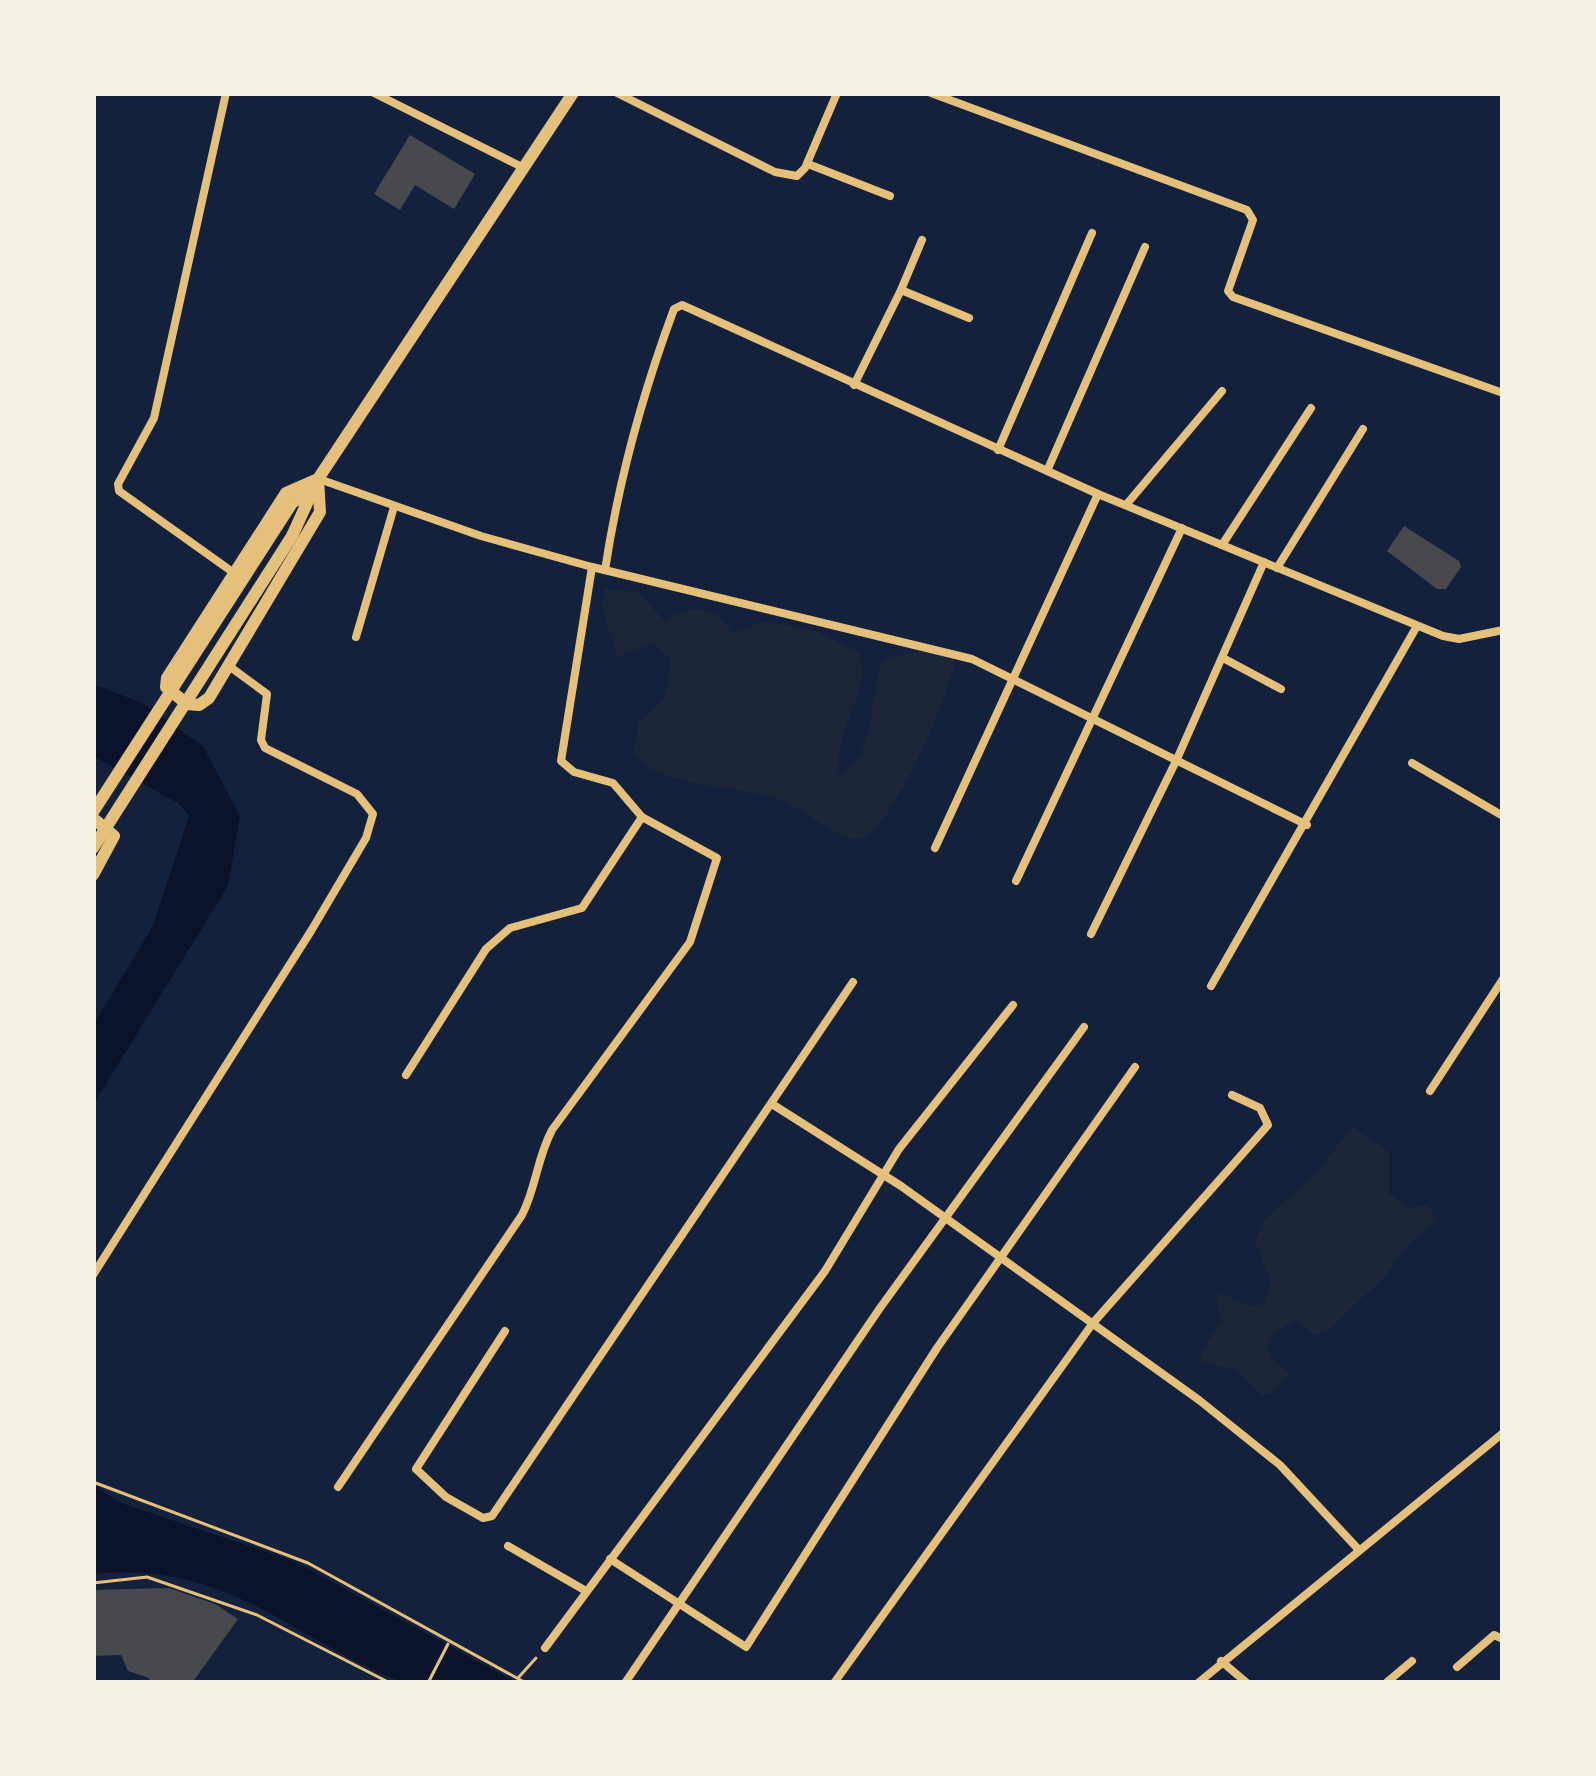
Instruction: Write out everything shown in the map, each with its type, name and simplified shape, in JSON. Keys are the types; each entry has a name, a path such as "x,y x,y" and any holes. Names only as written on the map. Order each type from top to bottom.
{"main road":[{"path":"93,848 292,536 318,479 573,93"},
{"path":"318,479 320,512 229,665 199,704 187,704 166,687 286,494 318,479"},
{"path":"93,875 114,836 93,815 292,503 310,493"}],"street":[{"path":"226,93 154,418 118,484 119,491 235,573"},
{"path":"374,93 522,167"},
{"path":"616,93 775,172 797,176 807,164 836,93"},
{"path":"932,93 1247,210 1253,220 1228,290 1261,308 1503,393"},
{"path":"807,164 890,196"},
{"path":"998,450 1092,233"},
{"path":"854,385 922,240"},
{"path":"1047,471 1144,247"},
{"path":"901,290 969,318"},
{"path":"605,570 620,471 675,307 682,305 1098,494 1417,626 1459,639 1503,630"},
{"path":"1125,505 1222,391"},
{"path":"1222,545 1311,408"},
{"path":"1276,568 1363,429"},
{"path":"318,479 592,567 973,658 1307,825"},
{"path":"935,848 1098,494"},
{"path":"356,637 394,507"},
{"path":"1016,881 1181,528"},
{"path":"1091,934 1178,759 1264,562"},
{"path":"338,1487 522,1215 531,1198 538,1157 552,1130 690,942 717,856 642,818 613,783 574,772 561,761 592,567"},
{"path":"1211,986 1417,626"},
{"path":"1222,658 1281,689"},
{"path":"93,1275 311,931 372,819 366,800 357,794 265,748 266,694 229,665"},
{"path":"1412,763 1503,816"},
{"path":"406,1075 486,950 510,928 582,908 642,818"},
{"path":"1430,1091 1503,979"},
{"path":"505,1331 416,1469 446,1498 483,1518 492,1516 853,982"},
{"path":"545,1648 825,1271 882,1174 1012,1005"},
{"path":"625,1683 945,1218 1084,1027"},
{"path":"610,1558 742,1647 749,1644 998,1257 1135,1067"},
{"path":"834,1683 1094,1323 1268,1125 1259,1108 1232,1095"},
{"path":"772,1104 882,1174 1094,1323 1280,1465 1359,1550"},
{"path":"1198,1683 1503,1433"},
{"path":"508,1546 586,1591"},
{"path":"1457,1667 1494,1635 1503,1639"},
{"path":"1221,1661 1246,1683"},
{"path":"1386,1683 1412,1661"}],"path":[{"path":"93,1482 291,1555 526,1683"},
{"path":"93,1583 147,1577 257,1615 390,1683"},
{"path":"428,1683 448,1642"},
{"path":"518,1679 545,1648"}],"shaded area":[{"path":"605,589 637,592 666,622 683,612 701,610 718,616 732,633 764,621 813,630 858,652 861,682 840,744 840,775 861,753 884,659 919,651 955,656 923,747 874,830 848,838 773,797 679,779 645,765 634,754 638,723 665,697 671,660 653,643 618,657 602,608"},
{"path":"93,684 142,703 203,746 240,816 228,886 93,1105 93,1025 153,926 189,816 178,803 93,756"},
{"path":"1352,1127 1389,1152 1389,1194 1410,1208 1428,1205 1437,1221 1408,1245 1386,1275 1327,1332 1315,1335 1295,1321 1277,1331 1268,1346 1271,1358 1290,1374 1273,1393 1262,1396 1237,1370 1202,1362 1200,1356 1220,1321 1217,1292 1253,1307 1264,1304 1271,1281 1255,1241 1264,1221 1320,1168"},
{"path":"93,1484 118,1502 294,1561 518,1683 410,1684 359,1663 220,1590 141,1573 93,1574"}],"building":[{"path":"410,135 475,174 454,209 415,185 400,210 374,194"},
{"path":"1404,526 1459,561 1461,567 1446,589 1437,589 1387,551"},
{"path":"169,1588 215,1604 238,1619 192,1683 150,1683 149,1678 128,1671 121,1655 93,1656 93,1590"}]}
